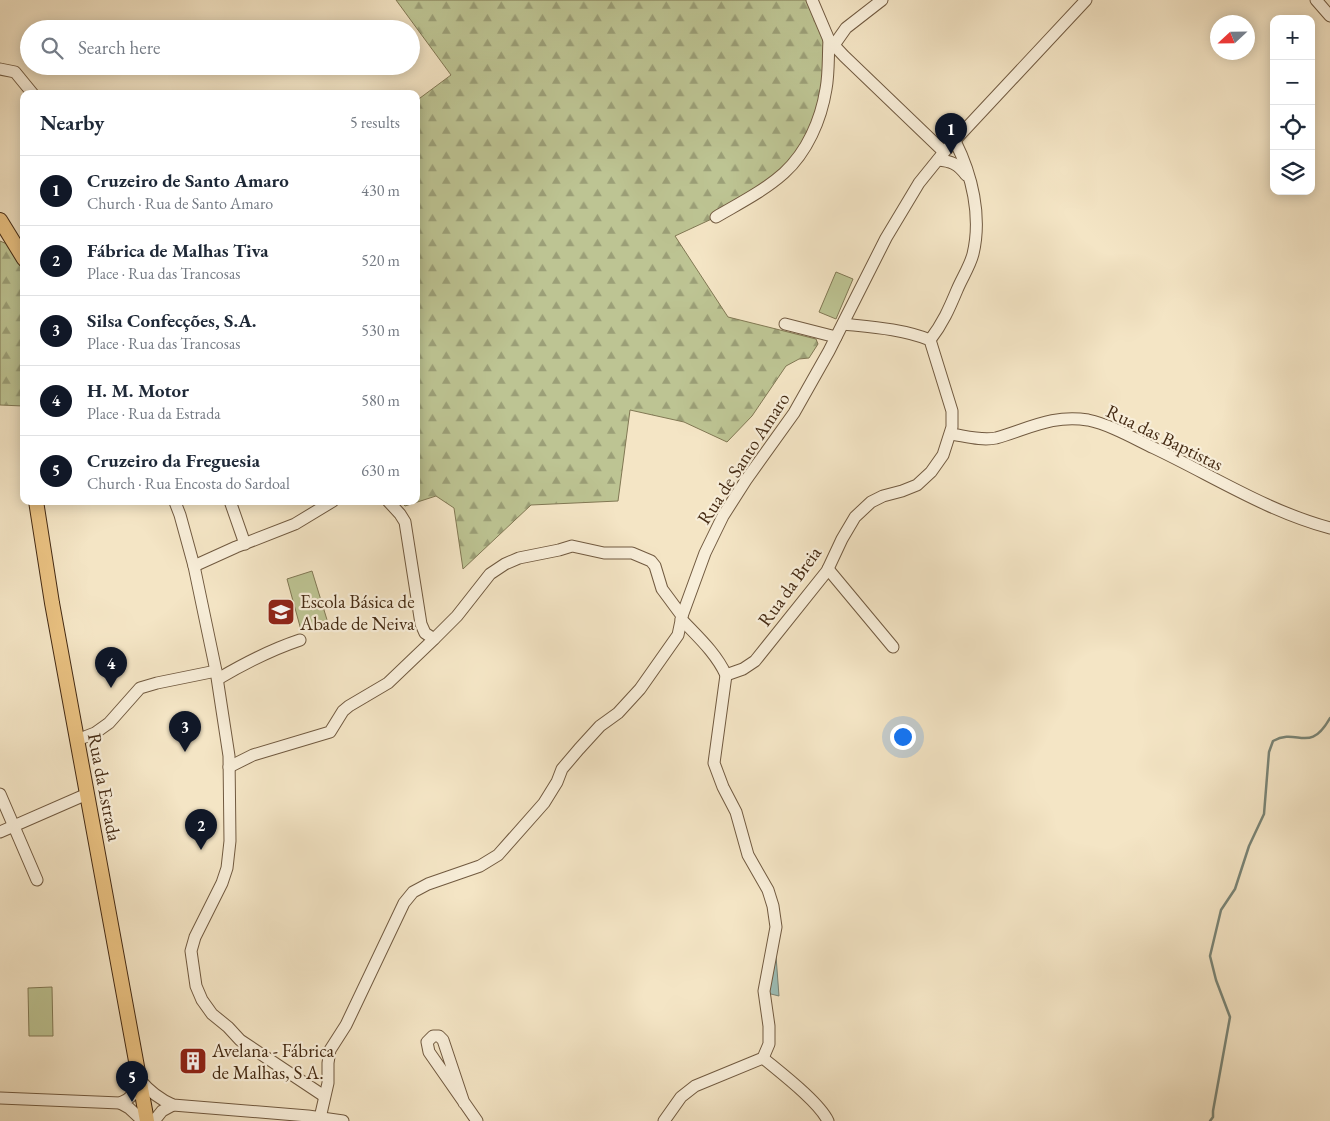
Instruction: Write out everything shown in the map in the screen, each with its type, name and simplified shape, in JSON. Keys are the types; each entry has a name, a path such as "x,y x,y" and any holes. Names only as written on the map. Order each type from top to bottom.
{"main road":[{"path":"0,220 20,252"},
{"name":"Rua da Estrada","path":"37,505 50,593 147,1121"}],"street":[{"path":"812,0 831,42 941,156 958,165 970,183"},
{"path":"716,217 784,174 805,148 818,120 827,88 831,42 882,0"},
{"name":"Rua de Santo Amaro","path":"332,1120 324,1096 328,1083 330,1050 346,1025 404,902 413,892 428,884 480,866 498,855 544,803 557,782 562,768 600,726 618,713 640,689 678,635 704,553 723,516 794,413 843,324 886,238 919,183 941,156 1086,0"},
{"path":"1316,0 1330,16"},
{"path":"0,69 15,72 31,90"},
{"path":"843,324 882,329 930,340 942,325 973,255 976,212 962,154 955,141"},
{"path":"785,324 836,337"},
{"name":"Rua da Breia","path":"726,675 743,669 755,661 828,569 855,517 871,502 882,496 917,485 931,472 943,455 952,428 952,411 930,340"},
{"name":"Rua das Baptistas","path":"950,434 986,439 995,438 1047,420 1072,418 1090,421 1140,441 1289,516 1330,528"},
{"path":"176,505 194,566 217,675 229,756 230,841 222,883 195,937 191,951 196,986 202,1000 212,1014 240,1040 324,1096"},
{"path":"231,505 245,544"},
{"path":"194,566 296,524 327,505"},
{"path":"392,505 405,522 421,624 425,633 434,639"},
{"path":"229,767 253,755 330,732 343,711 388,684 457,616 490,574 504,564 519,558 572,546 604,553 632,553 651,561 655,566 662,589 682,618 711,650 726,675 714,763 723,787 736,812 748,855 768,890 773,906 776,927 764,991 769,1026 769,1044 764,1058 695,1086 681,1097 664,1121"},
{"path":"828,569 893,647"},
{"path":"77,740 95,733 109,723 140,688 157,683 217,675 276,648 300,640"},
{"path":"0,794 37,880"},
{"path":"0,832 87,794"},
{"path":"464,1102 443,1040 439,1036 433,1036 427,1042 430,1052 464,1102 477,1121"},
{"path":"764,1058 816,1105 828,1121"},
{"path":"0,1098 120,1103 134,1095 140,1080 149,1091 173,1105 332,1120"},
{"path":"120,1103 129,1108 143,1121"},
{"path":"154,1121 162,1111 173,1105"}],"green space":[{"path":"396,0 812,0 829,40 818,120 784,173 716,217 675,236 728,317 816,339 818,344 809,358 799,359 786,366 752,416 727,442 684,422 630,410 618,501 531,505 463,569 454,508 436,496 420,501 420,98 451,75 420,33 420,20 411,20"},
{"path":"0,241 14,247 20,258 20,406 0,405"},
{"path":"836,272 853,279 836,319 819,312"},
{"path":"312,571 328,623 301,630 287,579"},
{"path":"52,987 53,1036 29,1036 28,988"}],"water":[{"path":"773,955 776,956 779,996 767,993"}],"waterway":[{"path":"1210,1121 1213,1117 1230,1017 1216,980 1210,956 1221,910 1235,889 1249,846 1264,814 1269,752 1273,741 1290,737 1309,738 1323,729 1330,718"}],"place":[{"name":"Cruzeiro de Santo Amaro","path":"951,154"},
{"name":"Escola Básica de Abade de Neiva","path":"281,612"},
{"name":"H. M. Motor","path":"111,688"},
{"name":"Silsa Confecções, S.A.","path":"185,752"},
{"name":"Fábrica de Malhas Tiva","path":"201,850"},
{"name":"Avelana - Fábrica de Malhas, S A.","path":"193,1061"},
{"name":"Cruzeiro da Freguesia","path":"132,1102"}]}
